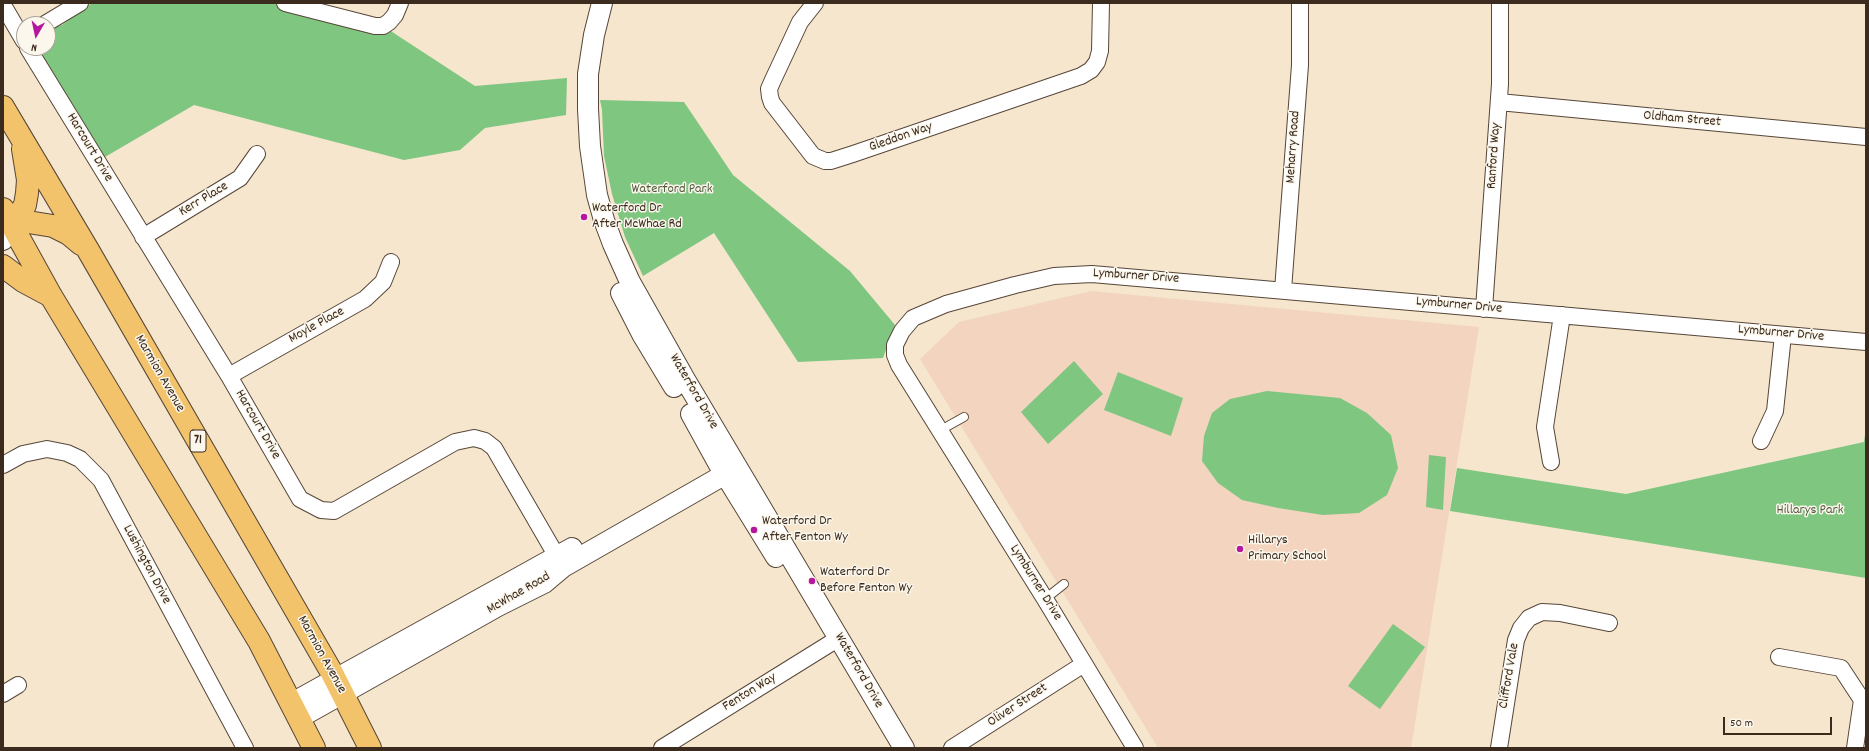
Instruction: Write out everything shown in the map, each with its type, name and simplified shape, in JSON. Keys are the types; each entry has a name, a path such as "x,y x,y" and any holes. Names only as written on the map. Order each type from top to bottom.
{"highway":[{"name":"Marmion Avenue","path":"3,107 88,250 339,687 370,748"},
{"path":"6,225 25,205 28,180 21,137"},
{"path":"6,225 28,222 53,226 69,234 88,250"},
{"path":"6,225 51,296 260,641 314,748"},
{"path":"3,266 23,281 51,296"}],"street":[{"path":"56,17 80,3"},
{"path":"285,3 375,26 383,26 389,22 395,15 400,3"},
{"name":"Waterford Drive","path":"590,3 581,43 575,95 576,131 580,165 590,217 622,295 642,334 686,405 728,465"},
{"name":"Waterford Drive","path":"602,3 594,36 587,86 591,160 597,194 604,220 630,282 728,465 834,642 904,748"},
{"name":"Gleddon Way","path":"815,3 800,22 769,89 772,103 813,156 825,162 853,154 1081,76 1090,70 1097,62 1100,51 1100,3"},
{"name":"Meharry Road","path":"1283,290 1300,65 1300,3"},
{"name":"Ranford Way","path":"1484,309 1499,102 1500,3"},
{"name":"Harcourt Drive","path":"3,5 16,26"},
{"name":"Harcourt Drive","path":"34,56 229,376 300,499 321,510 334,511 455,442 474,438 485,440 494,448 560,562"},
{"name":"Oldham Street","path":"1499,102 1866,137"},
{"name":"Kerr Place","path":"143,237 240,178 257,154"},
{"name":"Moyle Place","path":"229,376 365,299 382,282 391,262"},
{"name":"Lymburner Drive","path":"1136,748 1045,599 899,366 895,355 896,345 902,331 913,318 946,304 1054,276 1073,274 1121,275 1484,309 1866,342"},
{"path":"1551,462 1545,427 1562,315"},
{"path":"1761,441 1775,411 1783,335"},
{"name":"Lushington Drive","path":"3,465 23,454 47,449 80,459 101,480 245,748"},
{"name":"McWhae Road","path":"295,710 339,687 560,562 633,514 728,465"},
{"name":"Clifford Vale","path":"1499,748 1516,640 1521,628 1530,618 1542,612 1609,623"},
{"name":"Waterford Drive","path":"834,642 889,748"},
{"name":"Fenton Way","path":"662,748 834,642"},
{"path":"1779,657 1842,668 1862,700 1855,748"},
{"name":"Oliver Street","path":"952,748 1084,664"},
{"path":"3,694 18,685"}],"lane":[{"path":"939,431 964,417"},
{"path":"1045,599 1064,584"}],"shaded area":[{"name":"Hillarys Primary School","path":"1091,291 1479,327 1411,748 1158,748 920,359 959,322"}],"green space":[{"path":"92,3 270,3 383,26 475,86 567,78 566,115 485,128 460,150 404,160 194,105 105,157 47,63 40,56 56,56 56,27 62,25"},
{"name":"Waterford Park","path":"600,100 684,102 733,175 850,271 895,325 883,358 798,362 714,233 643,276 625,237 612,194 604,156 602,110"},
{"path":"1074,361 1103,394 1048,444 1021,412"},
{"path":"1118,372 1183,398 1171,436 1104,410"},
{"path":"1267,391 1340,398 1367,413 1391,435 1398,468 1387,495 1359,513 1323,515 1278,508 1242,500 1218,483 1202,461 1204,436 1212,413 1230,399"},
{"name":"Hillarys Park","path":"1866,427 1866,578 1450,511 1457,468 1626,494 1864,442"},
{"path":"1429,455 1446,457 1443,510 1426,507"},
{"path":"1393,624 1425,647 1380,709 1348,686"}],"place":[{"name":"Waterford Dr After McWhae Rd","path":"584,217"},
{"name":"Waterford Dr After Fenton Wy","path":"754,530"},
{"name":"Hillarys Primary School","path":"1240,549"},
{"name":"Waterford Dr Before Fenton Wy","path":"812,581"}]}
